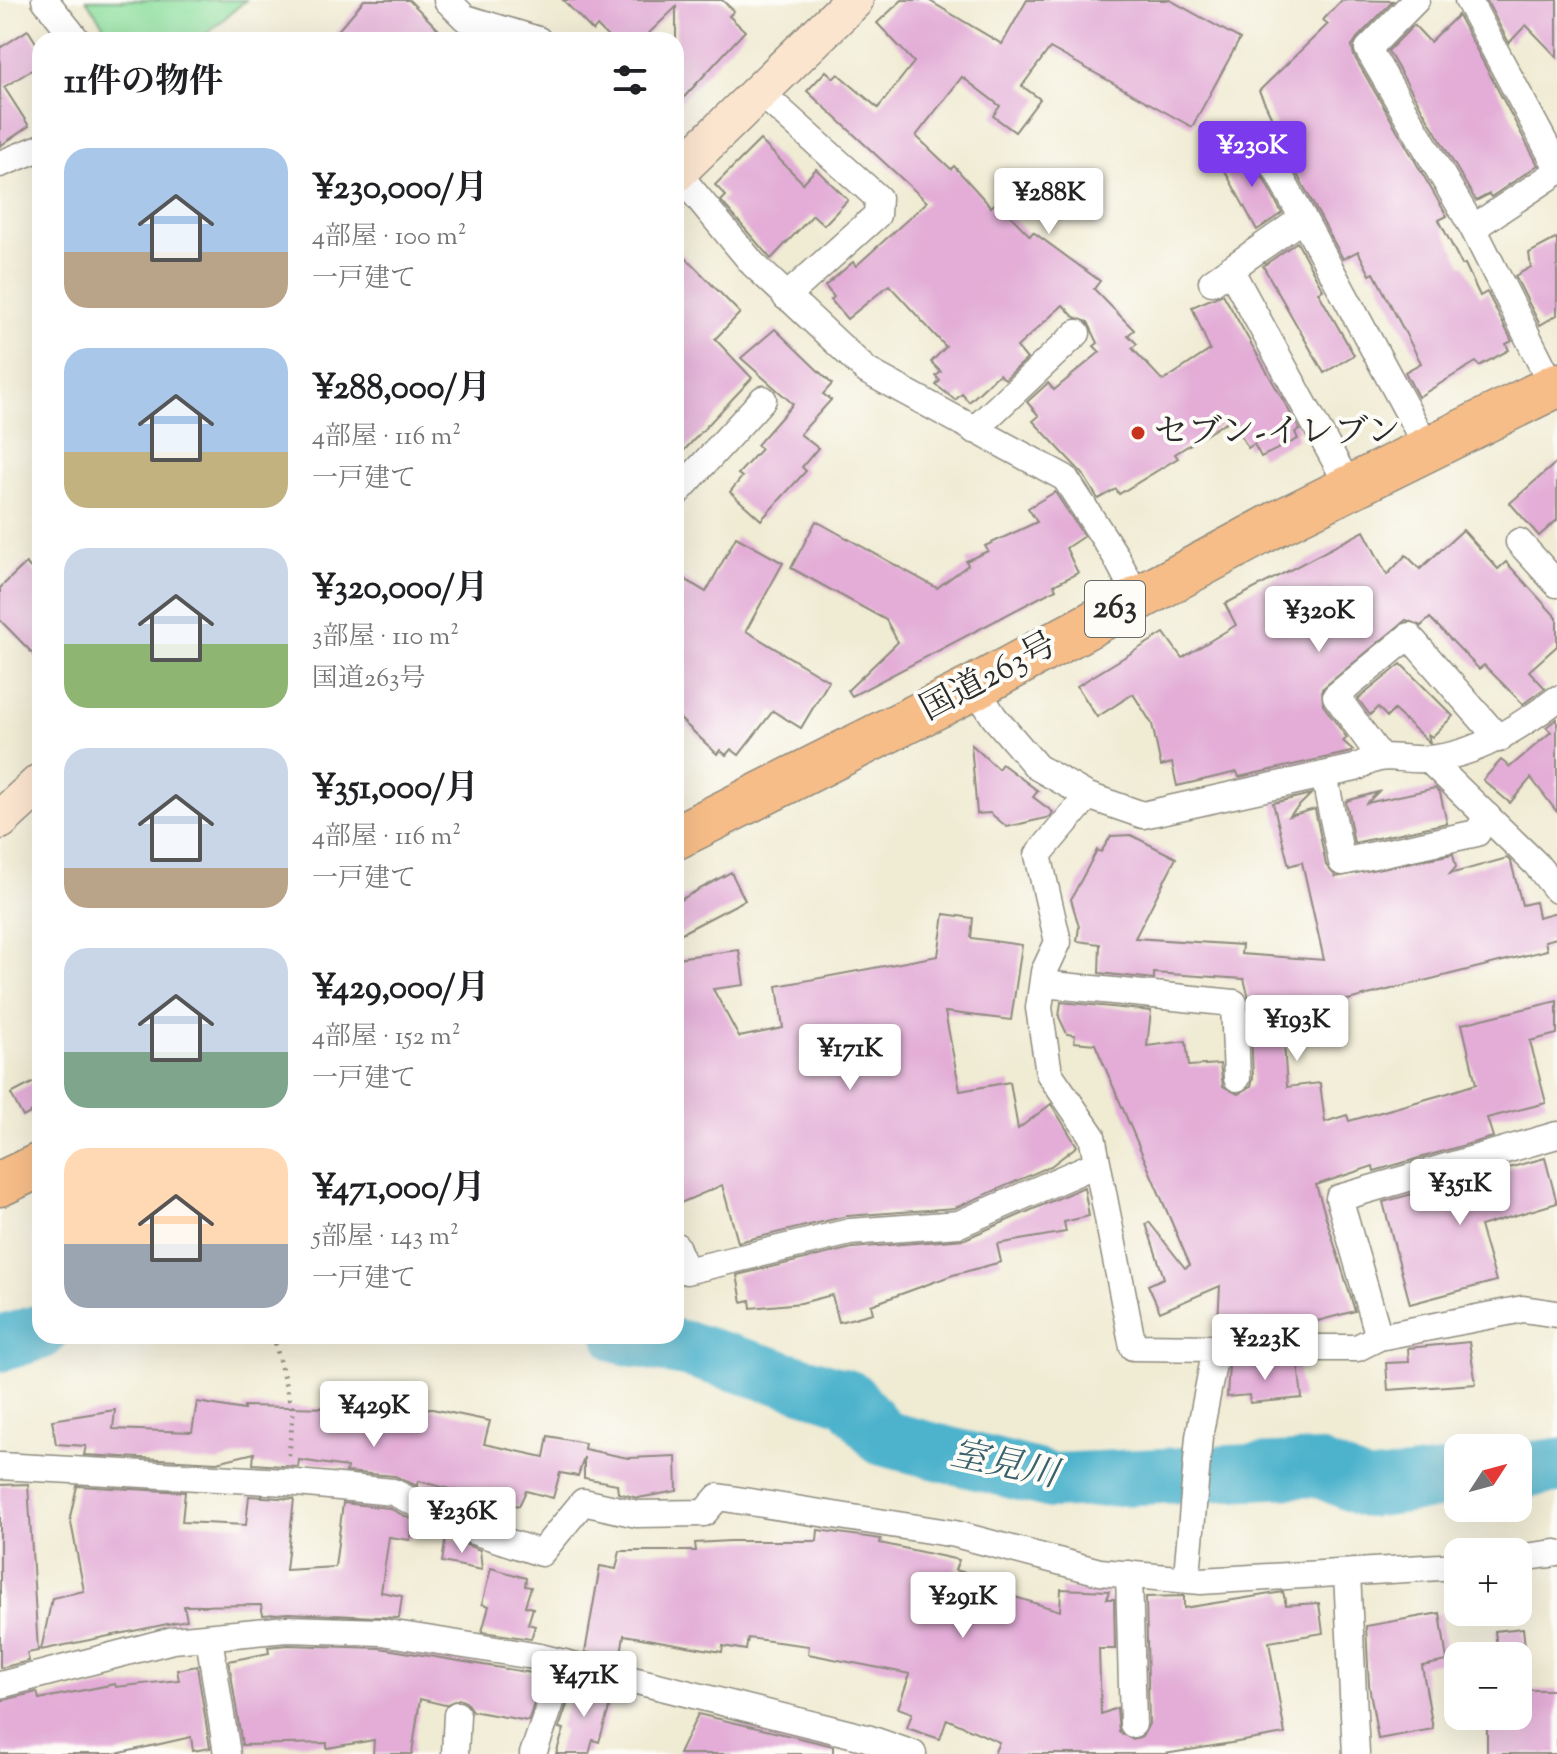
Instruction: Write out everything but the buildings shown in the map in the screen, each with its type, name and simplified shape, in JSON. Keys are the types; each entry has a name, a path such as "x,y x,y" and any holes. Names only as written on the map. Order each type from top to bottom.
{"highway":[{"name":"国道263号","path":"684,833 975,687 1137,597 1555,386"},
{"path":"0,1184 32,1169"}],"main road":[{"path":"684,164 854,0"},
{"path":"0,820 32,790"}],"street":[{"path":"45,0 71,32"},
{"path":"447,0 465,18 511,32"},
{"path":"1416,0 1368,49 1473,228 1555,386"},
{"path":"1468,0 1557,166"},
{"path":"760,92 878,198 877,215 786,297"},
{"path":"1262,143 1428,449"},
{"path":"0,164 32,151"},
{"path":"1473,228 1557,172"},
{"path":"684,182 753,264 867,371 1065,478 1115,555 1137,597"},
{"path":"1303,218 1221,275 1350,488"},
{"path":"974,430 1077,333"},
{"path":"684,485 763,399"},
{"path":"1519,542 1557,584"},
{"path":"1379,755 1336,696 1409,636 1499,739"},
{"path":"975,687 994,717 1037,767 1088,796 1143,815 1355,768 1379,755 1428,759 1499,739 1557,699"},
{"path":"1428,759 1557,890"},
{"path":"1324,775 1342,862 1477,833 1487,816"},
{"path":"1088,796 1038,855 1058,942 1043,984 1039,1008 1049,1073 1092,1136 1133,1347 1357,1348 1379,1337 1523,1309 1557,1314"},
{"path":"1043,984 1234,1003 1237,1078"},
{"path":"1379,1337 1339,1198 1557,1135"},
{"path":"684,1266 686,1271 850,1232 959,1224 1096,1164"},
{"path":"1188,1564 1199,1437 1216,1348"},
{"path":"0,1466 286,1482 393,1492 470,1530 541,1553 583,1502 637,1514 704,1513 718,1497 955,1534 1100,1572 1201,1581 1444,1567"},
{"path":"1532,1556 1557,1553"},
{"path":"1129,1574 1133,1724"},
{"path":"1347,1574 1356,1754"},
{"path":"0,1685 173,1640 287,1629 382,1632 565,1663 867,1738 913,1754"},
{"path":"209,1637 227,1754"},
{"path":"533,1754 565,1663"},
{"path":"455,1754 457,1715"}],"path":[{"path":"275,1344 293,1413 286,1482"}],"green space":[{"path":"86,0 246,0 208,32 108,32"}],"waterway":[{"name":"室見川","path":"0,1344 32,1334"},
{"name":"室見川","path":"660,1344 849,1398 883,1438 1052,1481 1318,1469 1367,1490 1444,1481"},
{"name":"室見川","path":"1532,1469 1557,1466"}],"place":[{"name":"セブン-イレブン","path":"1138,433"}]}
